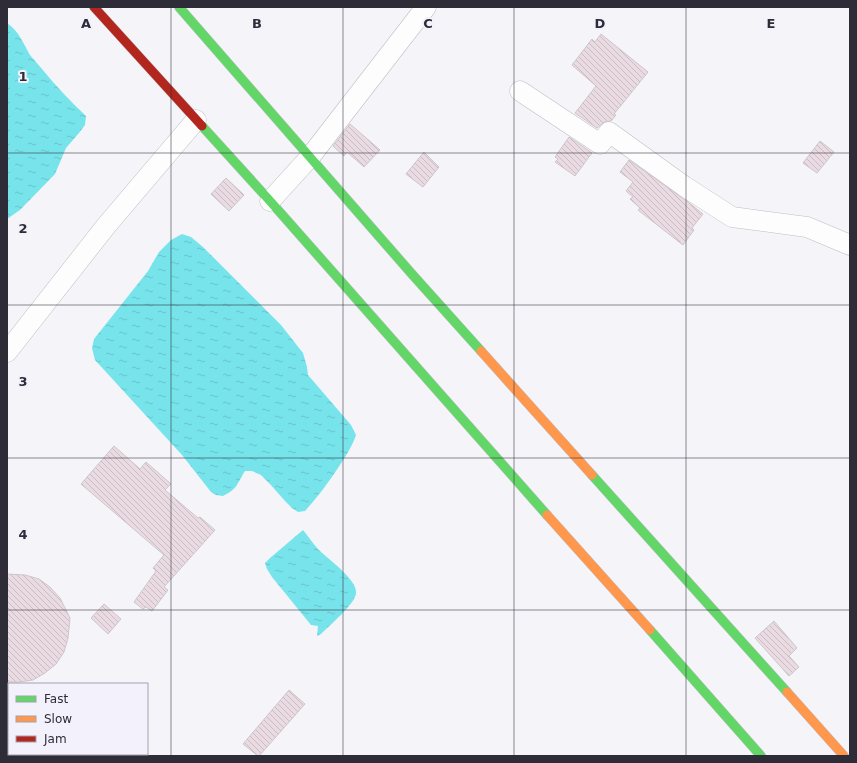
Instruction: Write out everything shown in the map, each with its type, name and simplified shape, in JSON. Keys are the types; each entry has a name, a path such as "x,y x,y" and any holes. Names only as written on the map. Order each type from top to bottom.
{"street":[{"path":"94,7 270,201 761,756"},
{"path":"179,7 422,285 844,756"},
{"path":"270,201 310,157 426,7"},
{"path":"520,91 600,144 610,132 684,186 732,217 806,227 850,245"},
{"path":"7,352 106,226 196,120"}],"water":[{"path":"7,23 18,33 30,55 63,93 86,116 85,125 66,148 55,174 20,210 7,219"},
{"path":"182,234 191,237 203,247 281,325 303,353 308,375 351,425 356,435 338,468 305,511 298,512 292,508 261,475 252,471 245,471 235,487 223,496 216,495 211,492 182,455 95,360 92,348 94,339 148,271 159,252 171,240"},
{"path":"303,530 317,548 347,576 356,588 356,594 351,604 335,621 317,636 318,626 311,625 272,577 265,563"}],"building":[{"path":"601,34 648,72 614,114 616,115 611,121 604,122 597,128 575,113 596,86 572,65 592,39 595,42"},
{"path":"350,124 380,150 364,167 347,152 344,156 333,146"},
{"path":"569,137 592,153 575,176 555,162 558,159 555,157"},
{"path":"820,141 834,152 817,173 803,163"},
{"path":"424,152 439,167 423,187 406,174"},
{"path":"629,160 703,214 692,228 694,230 683,245 638,210 640,208 630,199 633,197 626,191 633,182 620,172"},
{"path":"226,178 244,195 229,211 211,194"},
{"path":"114,446 140,469 146,462 171,484 165,490 198,518 200,517 215,530 164,587 168,590 152,611 146,607 143,609 134,602 156,571 153,568 164,555 81,484"},
{"path":"7,574 25,575 39,579 50,587 60,598 70,618 68,638 64,652 56,664 33,680 7,682"},
{"path":"104,604 121,619 108,634 91,618"},
{"path":"774,621 797,648 789,656 799,667 789,676 755,638"},
{"path":"289,690 305,704 258,756 243,744"}],"traffic: fast":[{"path":"179,7 481,351"},
{"path":"202,126 547,515"},
{"path":"592,475 787,692"},
{"path":"650,630 761,756"}],"traffic: slow":[{"path":"481,351 592,475"},
{"path":"547,515 650,630"},
{"path":"787,692 844,756"}],"traffic: jam":[{"path":"94,7 202,126"}]}
